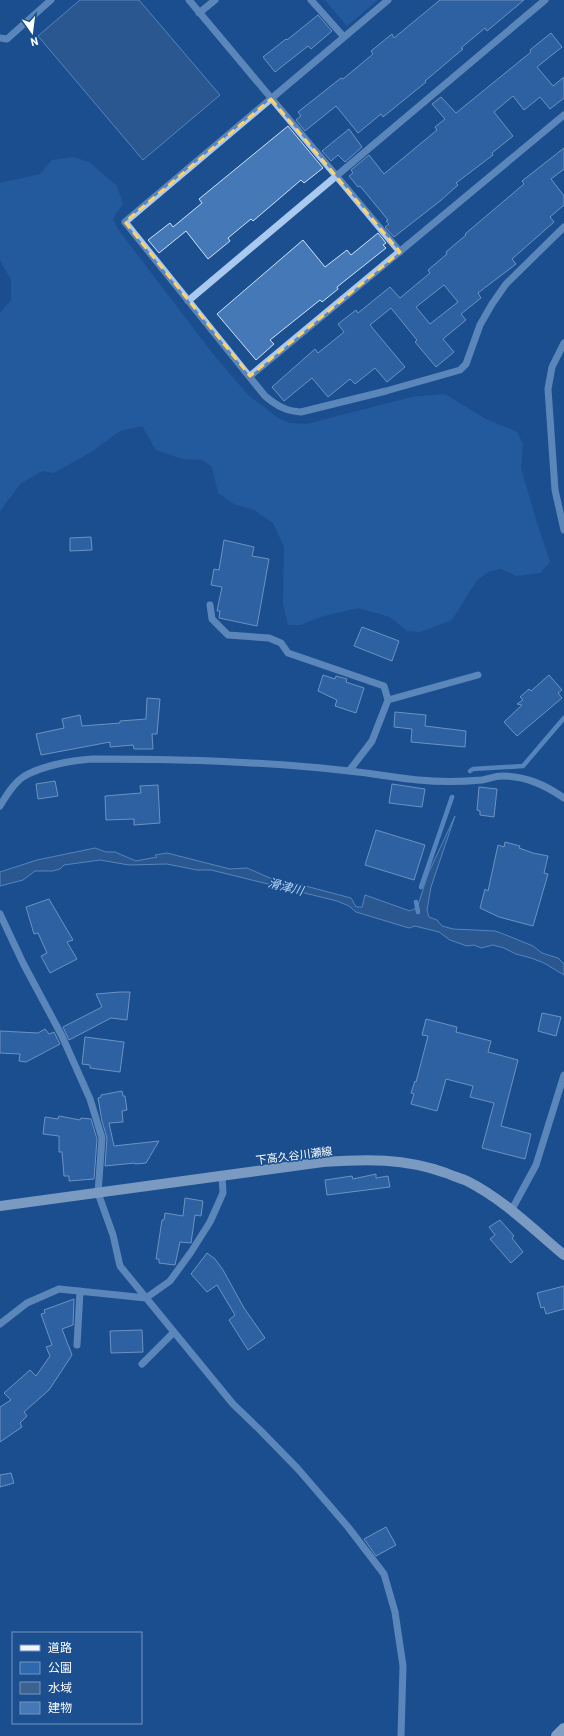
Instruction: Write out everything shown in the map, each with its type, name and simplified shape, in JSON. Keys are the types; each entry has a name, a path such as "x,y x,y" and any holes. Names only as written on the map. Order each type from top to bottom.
{"highway":[{"path":"557,1736 564,1729"}],"main road":[{"name":"下高久谷川瀬線","path":"0,1206 323,1162 391,1160 426,1166 466,1180 511,1211 564,1255"}],"street":[{"path":"0,38 7,39 51,0"},
{"path":"189,0 400,252"},
{"path":"200,13 215,0"},
{"path":"311,0 344,38"},
{"path":"388,0 126,222 265,396 277,406 288,411 301,412 386,391 460,370 466,364 480,325 506,284 564,227"},
{"path":"188,301 337,177 545,0"},
{"path":"250,376 564,115"},
{"path":"564,343 552,367 548,389 555,490 564,530"},
{"path":"210,605 212,619 228,635 269,638 281,644 288,653 384,686 388,700 372,741 349,771"},
{"path":"388,700 478,675"},
{"path":"0,806 7,794 23,778 36,770 81,760 176,759 249,762 449,782 502,776 521,778 545,786 564,798"},
{"path":"0,914 23,962 62,1036 90,1099 102,1138 98,1193 113,1235 120,1266 233,1404 298,1469 384,1574 395,1612 403,1666 401,1736"},
{"path":"511,1211 536,1165 564,1076"},
{"path":"0,1324 27,1303 59,1289 146,1298 170,1281 210,1222 223,1193 222,1176"},
{"path":"77,1345 80,1291"},
{"path":"142,1364 174,1332"}],"highlighted area":[{"path":"271,99 400,252 250,376 125,222"}],"green space":[{"path":"325,0 378,0 347,26"},
{"path":"73,157 89,162 117,186 123,204 113,218 117,228 213,354 248,395 278,418 289,423 307,424 412,397 445,394 484,418 517,432 523,444 521,468 550,562 540,573 516,576 501,569 490,571 477,580 452,620 420,632 407,631 390,617 358,608 320,617 300,625 288,625 283,604 284,547 273,523 254,510 234,504 218,493 212,467 202,460 182,459 156,450 142,426 120,431 91,452 54,473 43,471 21,483 0,511 0,313 11,300 11,280 0,260 0,183 40,174 52,160"}],"water":[{"path":"80,0 139,0 220,95 143,160 38,36"},
{"name":"滑津川","path":"455,816 431,887 427,910 429,917 437,920 442,926 453,929 495,931 533,946 542,953 558,958 564,964 564,975 544,963 516,954 504,948 493,945 481,948 474,945 467,946 450,940 439,932 415,926 409,928 356,912 349,906 337,901 211,870 197,870 167,864 129,865 100,860 64,865 60,869 53,871 35,871 23,880 0,886 0,872 37,860 95,848 106,852 115,852 136,861 157,857 155,855 167,853 230,869 247,868 279,882 298,884 351,898 356,907 362,907 365,895 410,911 418,905 428,874"}],"building":[{"path":"440,0 524,0 487,31 485,28 461,48 463,49 425,81 426,82 383,117 381,114 358,133 336,106 305,131 296,120 301,116 298,112 341,78 343,79 373,54 371,51 392,34 394,38"},
{"path":"318,15 332,31 311,49 308,46 275,72 263,57"},
{"path":"551,33 562,47 537,67 553,86 564,77 564,98 550,109 540,97 524,110 513,96 494,112 513,136 492,153 493,155 456,183 458,185 440,201 394,237 385,227 389,224 386,221 388,220 360,186 358,187 349,176 353,173 351,170 369,155 384,174 437,130 435,127 445,119 432,104 441,97 456,113 531,52 530,50"},
{"path":"288,126 323,168 304,183 301,180 253,221 251,219 228,238 230,241 208,259 186,231 159,253 148,240 170,223 173,227 202,203 199,199"},
{"path":"349,129 362,147 345,162 338,155 331,161 322,151"},
{"path":"564,148 564,169 551,179 564,196 564,205 550,217 554,222 512,259 516,264 478,293 481,298 461,314 466,320 443,339 454,352 436,367 415,342 417,340 391,308 370,325 405,367 387,382 375,368 355,384 350,379 328,397 312,378 284,401 272,387 315,349 318,353 344,332 338,324 356,310 358,313 390,287 400,298 430,273 428,270 447,254 446,252 466,235 465,234 524,184 522,181","holes":["444,285 458,302 430,324 416,307"]},
{"path":"378,233 386,243 383,245 386,248 337,287 338,289 322,302 320,300 270,340 274,344 256,360 217,314 303,240 325,267 347,250 351,255"},
{"path":"91,537 92,550 70,551 70,538"},
{"path":"224,540 254,547 252,556 269,559 257,626 219,618 220,611 217,611 222,587 211,585 214,569 219,570"},
{"path":"362,627 399,641 392,661 354,646"},
{"path":"323,675 335,679 336,676 347,679 346,682 364,688 356,713 335,706 337,700 318,691"},
{"path":"549,675 562,690 558,693 562,698 517,736 504,722 522,705 517,704 523,700 520,697 529,689 531,691"},
{"path":"147,698 160,699 157,734 152,734 153,749 134,749 133,745 110,747 110,742 41,755 36,734 64,728 62,719 80,715 82,726 146,719"},
{"path":"395,712 426,715 425,726 466,731 465,747 411,742 412,729 394,727"},
{"path":"55,781 58,796 38,799 36,784"},
{"path":"392,784 425,789 422,807 389,803"},
{"path":"158,785 160,823 134,825 134,819 106,820 105,796 141,793 140,786"},
{"path":"479,787 497,789 494,817 480,815 480,811 477,810"},
{"path":"376,830 425,845 414,880 365,865"},
{"path":"505,842 520,846 519,848 533,853 548,856 544,873 548,874 533,926 499,917 480,908 485,889 488,891 498,845 504,847"},
{"path":"49,899 73,940 67,942 77,959 50,973 41,956 47,953 38,933 34,934 26,907"},
{"path":"130,992 127,1020 111,1018 69,1040 63,1027 102,1007 96,994"},
{"path":"542,1013 561,1017 556,1036 538,1031"},
{"path":"426,1019 457,1027 456,1032 491,1041 488,1052 518,1060 501,1126 531,1134 525,1159 482,1148 494,1103 470,1097 473,1086 446,1079 437,1111 411,1104 414,1094 411,1093 415,1081 416,1082 428,1036 422,1035"},
{"path":"45,1029 49,1034 54,1032 60,1044 26,1062 19,1061 20,1054 0,1053 0,1031 38,1033"},
{"path":"85,1037 124,1042 120,1072 90,1068 90,1065 82,1064"},
{"path":"122,1091 123,1096 125,1096 127,1110 122,1111 123,1122 109,1123 114,1146 159,1141 146,1163 105,1166 107,1138 98,1098 101,1097 101,1095"},
{"path":"59,1116 80,1120 81,1118 91,1119 97,1139 94,1179 69,1181 69,1176 64,1176 62,1152 59,1152 59,1136 43,1134 45,1117 58,1119"},
{"path":"376,1174 376,1178 388,1176 390,1187 327,1195 325,1180 352,1176 353,1179"},
{"path":"185,1198 203,1201 201,1216 195,1215 191,1243 180,1242 175,1265 159,1263 159,1259 156,1259 162,1220 164,1220 165,1213 183,1216"},
{"path":"500,1220 514,1236 512,1238 523,1252 511,1263 490,1239 495,1235 489,1227"},
{"path":"207,1253 215,1259 223,1270 244,1308 265,1338 248,1350 229,1320 235,1315 217,1285 207,1292 191,1274"},
{"path":"564,1286 564,1309 546,1314 544,1307 541,1308 537,1293"},
{"path":"74,1299 73,1325 62,1329 72,1355 49,1390 24,1412 27,1416 20,1423 22,1427 0,1442 0,1407 11,1400 4,1393 30,1370 36,1376 50,1356 46,1347 52,1345 41,1314 45,1313 44,1310"},
{"path":"142,1330 143,1352 111,1353 110,1331"},
{"path":"11,1473 14,1483 0,1487 0,1475"},
{"path":"386,1527 396,1545 376,1556 364,1539"}],"waterway":[{"path":"470,771 473,769 523,766 564,718"},
{"path":"421,887 452,797"},
{"path":"416,902 418,912"}]}
